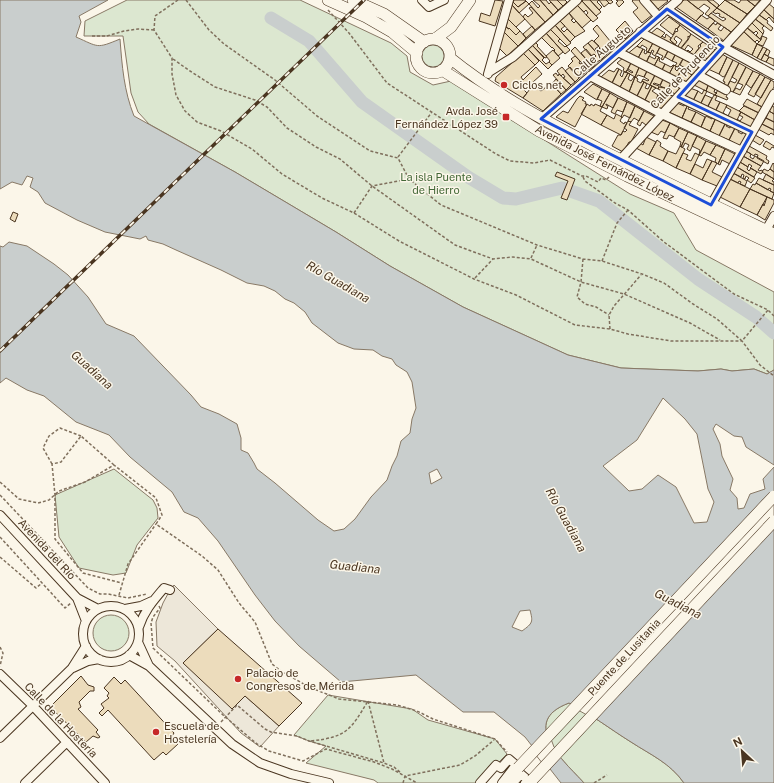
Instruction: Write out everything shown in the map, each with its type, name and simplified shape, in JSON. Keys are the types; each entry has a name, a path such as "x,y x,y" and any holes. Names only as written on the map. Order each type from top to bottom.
{"main road":[{"path":"353,0 384,14 430,40 444,43 447,46"},
{"path":"451,28 419,46 417,53 418,64 426,71 437,72 446,67 450,58 447,46 451,28 470,0"},
{"path":"327,4 366,17 392,32 417,53"},
{"name":"Avenida José Fernández López","path":"450,58 482,82 541,120 620,160 770,232"},
{"name":"Avenida José Fernández López","path":"442,70 539,131 627,176 774,245"},
{"name":"Puente de Lusitania","path":"507,783 518,768 774,496"},
{"name":"Puente de Lusitania","path":"529,782 774,520"}],"street":[{"path":"422,0 429,8 444,0"},
{"path":"482,82 489,72 509,0"},
{"path":"489,72 513,57 577,0"},
{"path":"644,0 658,16"},
{"name":"Calle Augusto","path":"541,120 678,0"},
{"name":"Calle de Prudencio","path":"620,160 767,0"},
{"path":"667,9 723,47 774,75"},
{"path":"640,32 706,66"},
{"path":"618,52 687,87"},
{"path":"698,75 726,90"},
{"path":"590,76 662,114 742,150"},
{"path":"711,204 774,94"},
{"path":"678,97 752,132"},
{"path":"770,232 774,216"},
{"name":"Avenida del Río","path":"0,515 77,598 98,609"},
{"path":"138,627 143,614 154,599 164,588 170,590"},
{"name":"Avenida del Río","path":"77,598 86,622"},
{"path":"125,610 141,606 154,599"},
{"path":"107,606 116,606 125,610 136,620 138,627 138,642 135,649 129,655 118,661 105,661 99,659 91,653 86,646 84,634 86,622 91,614 98,609 107,606"},
{"path":"138,642 149,666"},
{"path":"0,738 72,668 86,646"},
{"path":"129,655 149,666 232,744 260,763 291,774 329,783"},
{"path":"72,668 88,661 99,659"},
{"name":"Calle de la Hostería","path":"1,676 33,706 105,783"},
{"path":"25,783 67,742"},
{"path":"480,783 496,765 501,768 509,759 516,765 502,783"},
{"path":"513,783 521,774 529,782"}],"path":[{"path":"178,0 155,16 154,30 172,58 216,87 255,100 267,107 288,128 316,147 340,159 372,186 455,245 493,260 513,258 531,259 581,282 624,294 690,322 720,340"},
{"path":"186,0 209,30 224,44 275,80 317,116 370,151 398,158 409,179 442,205 537,245 583,259 602,261 664,283 693,304 718,319 742,341 760,365 774,376"},
{"path":"327,4 387,83 496,154 510,161 534,163 550,160 582,176 586,176 598,182 601,178 606,180 609,176"},
{"path":"92,36 107,36 131,30 154,30"},
{"path":"172,58 172,74 176,95 185,111 197,122 221,131 252,149 282,174 322,198 354,213 399,241 474,279 516,295 575,325 610,329 628,334 671,341 742,341"},
{"path":"398,158 432,112"},
{"path":"582,176 586,181 615,203 628,210 669,246 734,294 768,310 774,316"},
{"path":"354,213 372,186 409,179"},
{"path":"602,261 617,223 628,210"},
{"path":"531,259 537,245"},
{"path":"583,259 581,282 577,297 585,304 596,307 609,315"},
{"path":"474,279 493,260"},
{"path":"610,329 609,315 624,294 642,274"},
{"path":"742,341 768,310"},
{"path":"119,595 128,564 162,514 156,498 114,465 81,436 60,428 49,436 43,448 52,464 55,495 55,539 82,573 122,584"},
{"path":"52,464 61,462 81,436"},
{"path":"0,482 19,499 38,503 49,500 60,491 85,482 114,465"},
{"path":"0,495 88,588 100,594 119,595 128,598 148,594 154,599 160,608 153,617 151,623 153,648 257,744 284,756 303,761 326,749 374,762 392,769 417,783"},
{"path":"156,524 202,556 218,570 239,603 255,622 272,664 309,687 339,699 396,705 418,711 433,719 495,739 511,755"},
{"path":"0,537 65,608"},
{"path":"0,557 36,588 42,583"},
{"path":"0,647 3,653 0,666"},
{"path":"309,741 326,739 346,732 368,701"},
{"path":"368,701 384,763"},
{"path":"216,728 238,705 271,732 298,736 309,741 384,763 394,767 405,776 460,766 475,756 495,739"},
{"path":"594,783 607,775"},
{"path":"403,783 405,776"}],"highlighted area":[{"path":"667,9 723,47 678,97 752,132 711,205 541,119"}],"green space":[{"name":"La isla Puente de Hierro","path":"127,0 300,0 391,43 407,56 410,72 433,85 451,81 630,194 674,213 696,250 774,292 774,370 767,374 754,369 732,371 721,369 698,371 621,368 568,355 463,307 390,266 235,172 149,124 138,112 131,93 123,36 84,36 85,21"},
{"path":"433,45 441,48 444,56 441,64 433,67 425,64 422,56 425,48"},
{"path":"114,469 153,500 157,508 158,518 137,545 126,573 113,575 79,568 59,537 55,495"},
{"path":"115,615 124,620 128,626 128,640 124,646 115,651 107,651 98,646 94,640 93,629 98,620 104,616"},
{"path":"328,695 412,709 428,720 495,739 507,754 478,783 378,783 374,780 306,763 326,746 294,735"},
{"path":"569,703 660,760 673,770 684,783 584,783 557,753 550,742 546,731 547,720 554,711"}],"shaded area":[{"path":"174,585 218,629 183,663 245,696 279,726 260,747 241,733 175,661 157,646 156,622 163,603"}],"water":[{"path":"0,0 108,0 79,16 81,22 76,37 98,46 120,39 126,88 134,116 235,172 390,266 463,307 568,355 621,368 698,371 721,369 732,371 754,369 767,374 774,370 774,465 746,447 742,437 734,436 716,424 713,429 720,444 722,456 733,479 730,490 737,498 738,509 744,508 750,494 765,489 763,479 774,467 774,783 684,783 673,770 660,760 569,703 554,711 547,720 546,731 550,742 557,753 584,783 561,783 525,737 494,712 463,712 416,675 341,682 299,646 275,621 255,595 218,541 198,518 184,512 172,492 130,457 109,435 76,422 44,396 27,390 6,378 0,383 0,246 3,247 9,242 27,246 68,275 88,297 106,324 134,336 201,407 219,414 237,424 241,438 241,450 248,453 257,469 318,520 334,531 344,529 355,519 371,497 387,480 397,456 401,441 410,433 412,419 416,408 412,382 407,372 396,365 392,359 382,356 373,350 354,349 338,343 312,323 305,312 275,291 264,286 247,283 163,244 148,240 146,236 140,239 105,232 77,220 45,203 38,192 30,187 33,178 27,176 22,185 12,182 0,189","holes":["663,398 685,419 697,434 708,489 714,502 707,522 694,523 676,487 658,475 642,489 629,491 603,466 637,440","437,469 442,478 431,484 429,473","530,610 532,617 530,624 522,631 512,627 520,611"]}],"pier":[{"path":"774,490 774,527 594,719 571,706"},
{"path":"548,731 554,747 561,754 547,769 531,749"}],"building":[{"path":"495,0 503,1 495,26 479,21 481,13 490,16"},
{"path":"514,0 526,1 518,7 513,2"},
{"path":"533,0 540,0 553,15 545,22 529,4 532,1 538,8 540,6"},
{"path":"540,0 546,0 549,4 551,2 558,10 553,15"},
{"path":"549,0 557,0 563,6 558,10"},
{"path":"557,0 565,0 567,2 563,6"},
{"path":"590,0 601,12 596,16 582,1"},
{"path":"590,0 599,0 597,2 602,7 599,10"},
{"path":"599,0 606,0 609,3 604,7"},
{"path":"606,0 611,0 613,2 610,4"},
{"path":"616,0 622,0 624,2 619,7 616,3 618,1"},
{"path":"639,0 652,15 642,23 633,12 638,8 632,1"},
{"path":"650,0 667,0 668,1 658,9"},
{"path":"684,0 687,0 704,13 696,21 676,7"},
{"path":"687,0 707,0 717,8 708,16 705,14 710,8 704,4 698,9"},
{"path":"707,0 713,0 719,5 717,8"},
{"path":"725,0 734,0 739,3 741,0 747,0 755,6 747,14"},
{"path":"725,0 747,14 740,23 717,8"},
{"path":"747,0 760,0 755,6"},
{"path":"526,1 529,4 519,13 512,5 513,2 518,7"},
{"path":"582,1 598,18 593,22 586,15 588,13 586,10 584,12 577,5"},
{"path":"768,3 774,8 774,19 763,9"},
{"path":"512,5 525,19 516,27 508,19"},
{"path":"577,5 591,20 582,28 569,13"},
{"path":"531,7 545,22 535,30 523,17 525,14 528,17 533,13 529,8"},
{"path":"717,8 740,23 731,32 708,16 711,13 723,21 726,19 719,16 720,14 713,12"},
{"path":"763,9 774,19 774,23 769,17 766,20 758,14"},
{"path":"569,13 573,19 571,20 574,23 576,21 585,31 575,37 560,21"},
{"path":"758,14 768,21 767,23 773,28 771,31 754,18"},
{"path":"701,15 707,19 710,17 715,21 708,29 696,21"},
{"path":"669,17 680,25 677,29 676,28 673,35 660,25"},
{"path":"754,18 764,26 762,28 764,31 763,34 751,22"},
{"path":"508,19 520,31 516,35 506,27"},
{"path":"560,21 565,26 561,29 564,32 567,29 575,37 570,42 555,25"},
{"path":"625,21 633,31 625,39 616,30"},
{"path":"751,22 763,34 760,39 756,35 758,33 756,31 754,33 746,27"},
{"path":"713,23 716,25 717,23 721,25 718,29 721,31 724,27 731,32 724,41 708,29"},
{"path":"555,25 571,43 567,46 550,29"},
{"path":"597,25 615,47 606,55 594,41 599,36 593,29"},
{"path":"680,25 691,34 689,37 688,36 688,39 680,49 678,46 682,40 676,36 674,39 677,42 675,45 670,40 676,31 677,32"},
{"path":"532,26 535,30 526,38 523,34"},
{"path":"506,27 516,35 520,31 526,38 518,46 504,32"},
{"path":"746,27 761,40 759,42 757,40 755,42 743,31"},
{"path":"657,28 665,33 658,40 649,35"},
{"path":"550,29 560,39 558,41 570,50 565,54 546,33"},
{"path":"743,31 757,44 752,55 730,45"},
{"path":"504,32 518,46 507,56 499,48"},
{"path":"546,33 563,52 558,56 554,51 555,50 541,37"},
{"path":"666,34 677,46 674,49 658,40 662,36 665,38"},
{"path":"691,34 703,42 698,46 699,48 692,57 685,53 688,50 690,52 693,49 688,45 683,52 679,51"},
{"path":"762,36 767,38 763,46 757,44 761,40"},
{"path":"646,37 654,41 648,52 646,51 647,48 642,45 640,48 637,46"},
{"path":"592,40 599,46 595,49 597,51 600,48 606,55 602,59 588,43"},
{"path":"654,41 661,45 655,56 652,54 654,51 652,50 651,53 648,52"},
{"path":"535,42 547,57 545,58 532,45"},
{"path":"703,42 715,50 707,59 701,54 698,60 692,57"},
{"path":"588,43 602,59 597,62 594,58 596,56 594,54 591,56 583,47"},
{"path":"757,44 763,47 757,58 752,55"},
{"path":"532,45 544,58 542,60 546,64 549,62 552,65 548,69 528,49"},
{"path":"661,45 669,49 663,60 661,59 663,56 657,53"},
{"path":"637,46 643,49 637,60 626,55"},
{"path":"575,47 593,67 588,70 571,51"},
{"path":"763,47 767,49 761,60 757,58"},
{"path":"528,49 539,61 535,65 523,53"},
{"path":"586,49 597,62 593,67 581,53"},
{"path":"643,49 645,50 644,53 646,54 647,52 651,53 645,65 637,60"},
{"path":"669,49 676,53 672,61 665,57"},
{"path":"767,49 770,51 768,56 764,54"},
{"path":"553,50 560,58 552,65 546,56"},
{"path":"523,53 535,65 521,77 523,80 536,67 542,74 524,90 527,93 523,98 495,81 496,77"},
{"path":"676,53 684,57 678,67 675,66 677,63 672,61"},
{"path":"722,54 727,57 719,74 708,69"},
{"path":"764,54 769,57 766,62 761,60"},
{"path":"575,56 580,61 579,63 582,63 588,70 579,78 568,66 573,61 571,59"},
{"path":"649,56 655,59 656,56 659,57 653,68 645,65"},
{"path":"624,57 632,61 626,72 623,71 624,68 617,63"},
{"path":"659,57 659,61 665,64 661,72 653,68"},
{"path":"684,57 691,61 687,69 680,65"},
{"path":"727,57 733,60 725,76 723,77 719,74"},
{"path":"769,57 774,59 774,66 766,62"},
{"path":"733,60 739,63 726,89 723,86 725,82 723,81"},
{"path":"632,61 640,65 635,77 626,72 627,70 632,73 633,72 628,69"},
{"path":"691,61 701,65 692,75 686,71"},
{"path":"739,63 746,67 733,92 726,89 730,81 735,83 737,80 732,77"},
{"path":"665,64 671,67 674,65 668,76 661,72"},
{"path":"640,65 648,69 644,77 638,75 636,78 635,77"},
{"path":"674,65 677,71 679,68 682,69 676,80 668,76"},
{"path":"562,67 575,82 571,85 563,78 565,77 563,74 561,76 557,71"},
{"path":"570,67 579,78 575,82 565,71"},
{"path":"746,67 753,71 740,95 733,92 736,88 740,90 743,85 738,83"},
{"path":"617,68 619,69 612,83 601,77 609,70 614,72"},
{"path":"619,69 622,71 620,75 622,77 624,72 628,73 620,87 612,83"},
{"path":"648,69 656,73 650,85 642,81 643,79 649,80 644,77"},
{"path":"686,71 692,75 684,84 676,80 680,72 684,74"},
{"path":"753,71 760,74 751,88 746,84"},
{"path":"556,73 571,85 566,90 553,75"},
{"path":"628,73 630,74 628,79 631,81 635,77 629,92 620,87"},
{"path":"656,73 664,77 660,85 653,84 659,86 658,89 650,85"},
{"path":"760,74 765,77 754,97 748,94"},
{"path":"635,77 638,79 637,81 641,83 642,81 644,82 637,96 629,92"},
{"path":"664,77 672,81 666,93 658,89 659,87 665,88 660,86"},
{"path":"765,77 771,80 761,98 755,94"},
{"path":"700,78 709,83 706,91 694,85"},
{"path":"556,79 566,90 561,94 552,84"},
{"path":"771,80 774,82 774,87 762,107 757,104"},
{"path":"672,81 682,86 675,94 670,91 668,94 666,93"},
{"path":"644,82 647,84 645,88 648,89 650,85 652,86 645,100 637,96"},
{"path":"551,83 561,94 543,111 523,98 530,89 527,88 531,84 541,91"},
{"path":"709,83 716,86 714,92 717,93 715,95 706,91"},
{"path":"593,84 602,89 597,100 584,92"},
{"path":"652,86 656,88 652,91 658,95 654,105 645,100"},
{"path":"690,88 698,91 693,101 683,96"},
{"path":"719,88 727,95 727,100 715,95"},
{"path":"602,89 610,93 602,107 600,106 602,101 597,99"},
{"path":"704,90 707,91 700,105 693,101 698,91 702,94"},
{"path":"610,93 618,98 613,108 606,104 608,106 607,109 602,107"},
{"path":"667,94 673,96 661,109 654,105 658,95 665,98"},
{"path":"705,95 712,98 707,108 700,105"},
{"path":"714,95 717,96 715,100 720,102 715,112 707,108"},
{"path":"580,96 584,98 582,100 586,102 585,104 587,104 575,127 556,117 563,111 568,113"},
{"path":"618,98 627,102 623,112 617,110 615,114 611,112"},
{"path":"747,99 762,107 759,113 743,105"},
{"path":"627,102 635,106 630,118 624,115 622,118 621,117"},
{"path":"720,102 727,105 722,115 715,112"},
{"path":"677,103 684,106 686,103 688,104 682,118 669,112"},
{"path":"587,104 594,106 595,104 602,107 600,111 607,115 601,125 581,114"},
{"path":"688,104 690,105 688,109 696,112 691,122 682,118"},
{"path":"727,105 741,112 736,122 722,115 723,113 728,116 731,110 726,107"},
{"path":"635,106 644,111 639,121 634,118 631,122 628,121"},
{"path":"744,106 759,113 755,120 739,111"},
{"path":"772,106 774,107 774,114 769,111"},
{"path":"644,111 654,116 646,125 642,122 640,126 637,124"},
{"path":"769,111 774,114 774,122 766,118"},
{"path":"696,112 705,117 701,127 691,122"},
{"path":"741,112 755,120 750,129 736,122 737,119 740,121 743,117 739,115"},
{"path":"616,114 622,117 620,121 624,124 625,122 627,123 621,135 601,125 607,115 614,119"},
{"path":"706,116 712,119 714,116 716,117 710,131 701,127"},
{"path":"716,118 722,123 723,120 726,122 719,136 710,131"},
{"path":"766,118 774,122 774,130 762,124"},
{"path":"662,120 670,123 665,133 661,131 658,135 651,132"},
{"path":"628,121 631,122 629,125 638,129 631,142 629,142 623,152 612,146 618,135 621,135 623,131 625,132 627,130 624,128"},
{"path":"726,122 728,123 726,126 730,128 731,124 736,126 729,140 719,136"},
{"path":"670,123 679,128 674,137 669,135 667,139 663,138"},
{"path":"762,124 774,130 774,135 771,133 769,135 758,129"},
{"path":"736,126 740,128 738,132 742,134 744,130 748,132 740,146 729,140"},
{"path":"679,128 688,132 681,147 681,142 674,138"},
{"path":"688,132 697,136 690,151 687,149 689,145 685,143 683,147 681,147"},
{"path":"755,135 764,140 760,145 752,140"},
{"path":"697,136 706,141 699,155 700,150 692,146"},
{"path":"646,137 656,142 649,155 636,148 640,143 643,145"},
{"path":"657,140 661,143 660,146 668,151 663,161 649,155"},
{"path":"706,141 716,145 710,155 704,152 701,156 699,155"},
{"path":"766,141 774,146 774,148 772,147 770,150 763,146"},
{"path":"716,145 725,149 718,164 715,162 716,158 710,155"},
{"path":"680,146 685,149 676,168 663,161 668,151 676,154"},
{"path":"749,146 767,156 766,159 769,161 768,164 757,158 758,155 755,154 754,156 746,151"},
{"path":"725,149 735,154 730,164 722,160 720,165 718,164"},
{"path":"746,151 751,154 750,157 753,159 755,156 764,161 761,166 743,156"},
{"path":"683,153 688,155 686,159 691,161 695,153 699,155 690,174 676,168"},
{"path":"743,156 761,166 758,170 763,171 761,174 750,168 752,166 749,164 748,167 740,162"},
{"path":"707,159 712,161 702,180 690,174 695,164 703,168"},
{"path":"712,161 717,163 712,172 722,177 717,186 702,180"},
{"path":"740,162 748,167 747,169 749,171 751,168 757,172 754,177 737,167"},
{"path":"773,163 774,164 774,172 770,169"},
{"path":"737,167 755,178 751,183 747,180 749,178 746,176 745,179 743,178 744,175 742,174 741,177 733,173"},
{"path":"764,169 768,171 770,169 774,172 774,179 762,172"},
{"path":"557,172 575,179 567,200 561,198 568,181 555,176"},
{"path":"733,173 747,181 745,186 740,184 741,182 739,181 738,183 730,179"},
{"path":"766,174 774,179 772,181 774,182 774,185 763,180"},
{"path":"759,178 774,185 774,193 770,191 771,189 769,188 768,190 756,183"},
{"path":"730,179 750,189 740,207 720,197"},
{"path":"756,183 774,193 772,199 750,189 753,184 755,185"},
{"path":"750,189 767,197 757,215 740,207"},
{"path":"767,197 774,200 774,203 765,220 757,215 763,204 764,206"},
{"path":"13,212 18,214 15,222 10,219"},
{"name":"Palacio de Congresos de Mérida","path":"218,629 302,703 279,726 245,696 232,709 183,663"},
{"path":"81,676 88,685 94,687 94,691 90,691 79,702 81,707 78,709 98,730 96,732 100,737 98,738 93,736 86,742 50,707"},
{"path":"114,677 121,684 125,680 174,733 172,736 178,744 166,755 163,752 154,760 108,710 102,716 99,713 104,708 101,704 109,698 107,696 109,693 104,688"}],"waterway":[{"path":"271,18 309,41 362,102 468,177 503,198 516,199 562,188 599,201 698,279 756,317 774,333"}],"railway":[{"path":"0,351 364,0"}],"place":[{"name":"Ciclos net","path":"504,85"},
{"name":"Avda. José Fernández López 39","path":"506,117"},
{"name":"Palacio de Congresos de Mérida","path":"238,679"},
{"name":"Escuela de Hostelería","path":"156,732"}],"water label":[{"name":"Río Guadiana","path":"338,282"},
{"name":"Guadiana","path":"92,370"},
{"name":"Río Guadiana","path":"566,520"},
{"name":"Guadiana","path":"355,567"},
{"name":"Guadiana","path":"678,604"}]}
